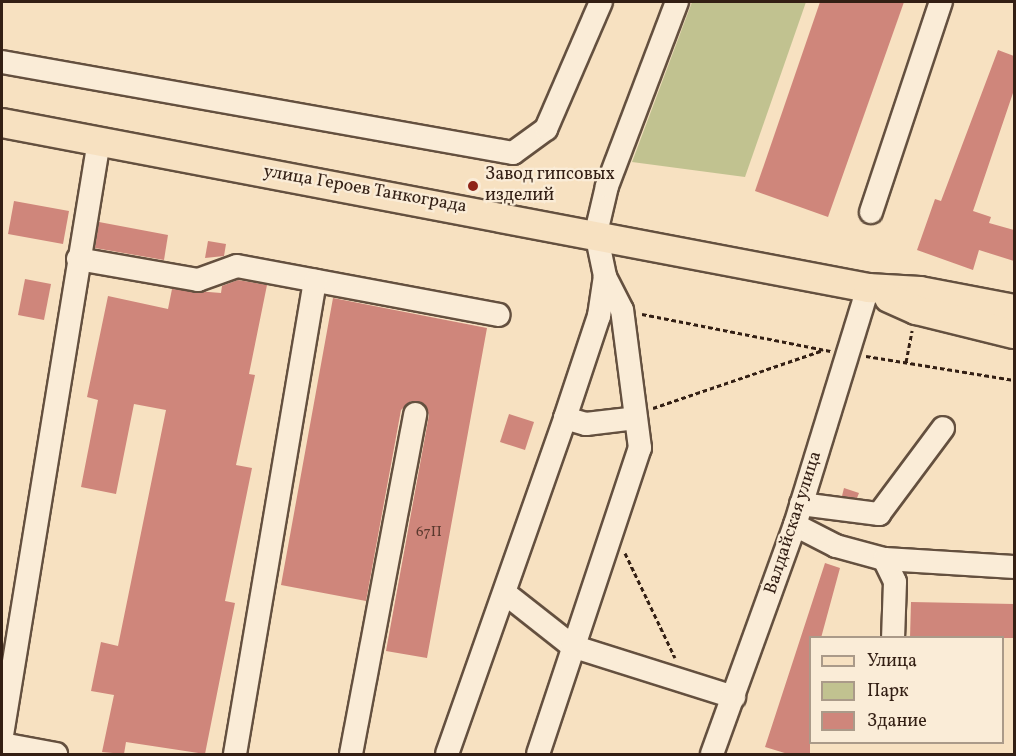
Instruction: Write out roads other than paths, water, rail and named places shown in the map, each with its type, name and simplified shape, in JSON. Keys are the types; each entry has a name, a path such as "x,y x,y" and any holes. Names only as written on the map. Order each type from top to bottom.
{"main road":[{"name":"улица Героев Танкограда","path":"2,123 596,233 868,288 920,291 1014,309"},
{"name":"улица Героев Танкограда","path":"868,288 916,310 1014,334"}],"street":[{"path":"2,62 513,153 546,129 601,2"},
{"path":"538,754 572,646 640,448 622,310 605,276 596,233 607,186 676,2"},
{"path":"871,212 941,2"},
{"path":"2,735 99,141"},
{"path":"78,259 198,280 237,266 498,315"},
{"path":"447,754 506,594 599,316 605,276"},
{"path":"235,754 315,281"},
{"name":"Валдайская улица","path":"712,754 798,515 868,288"},
{"path":"351,754 416,414"},
{"path":"565,418 586,424 636,416"},
{"path":"798,515 879,514 944,428"},
{"path":"798,515 836,546 884,559 1014,567"},
{"path":"884,559 895,582 892,636"},
{"path":"506,594 572,646 734,697"},
{"path":"2,744 56,754"}],"place":[{"name":"Завод гипсовых изделий","path":"473,186"}]}
